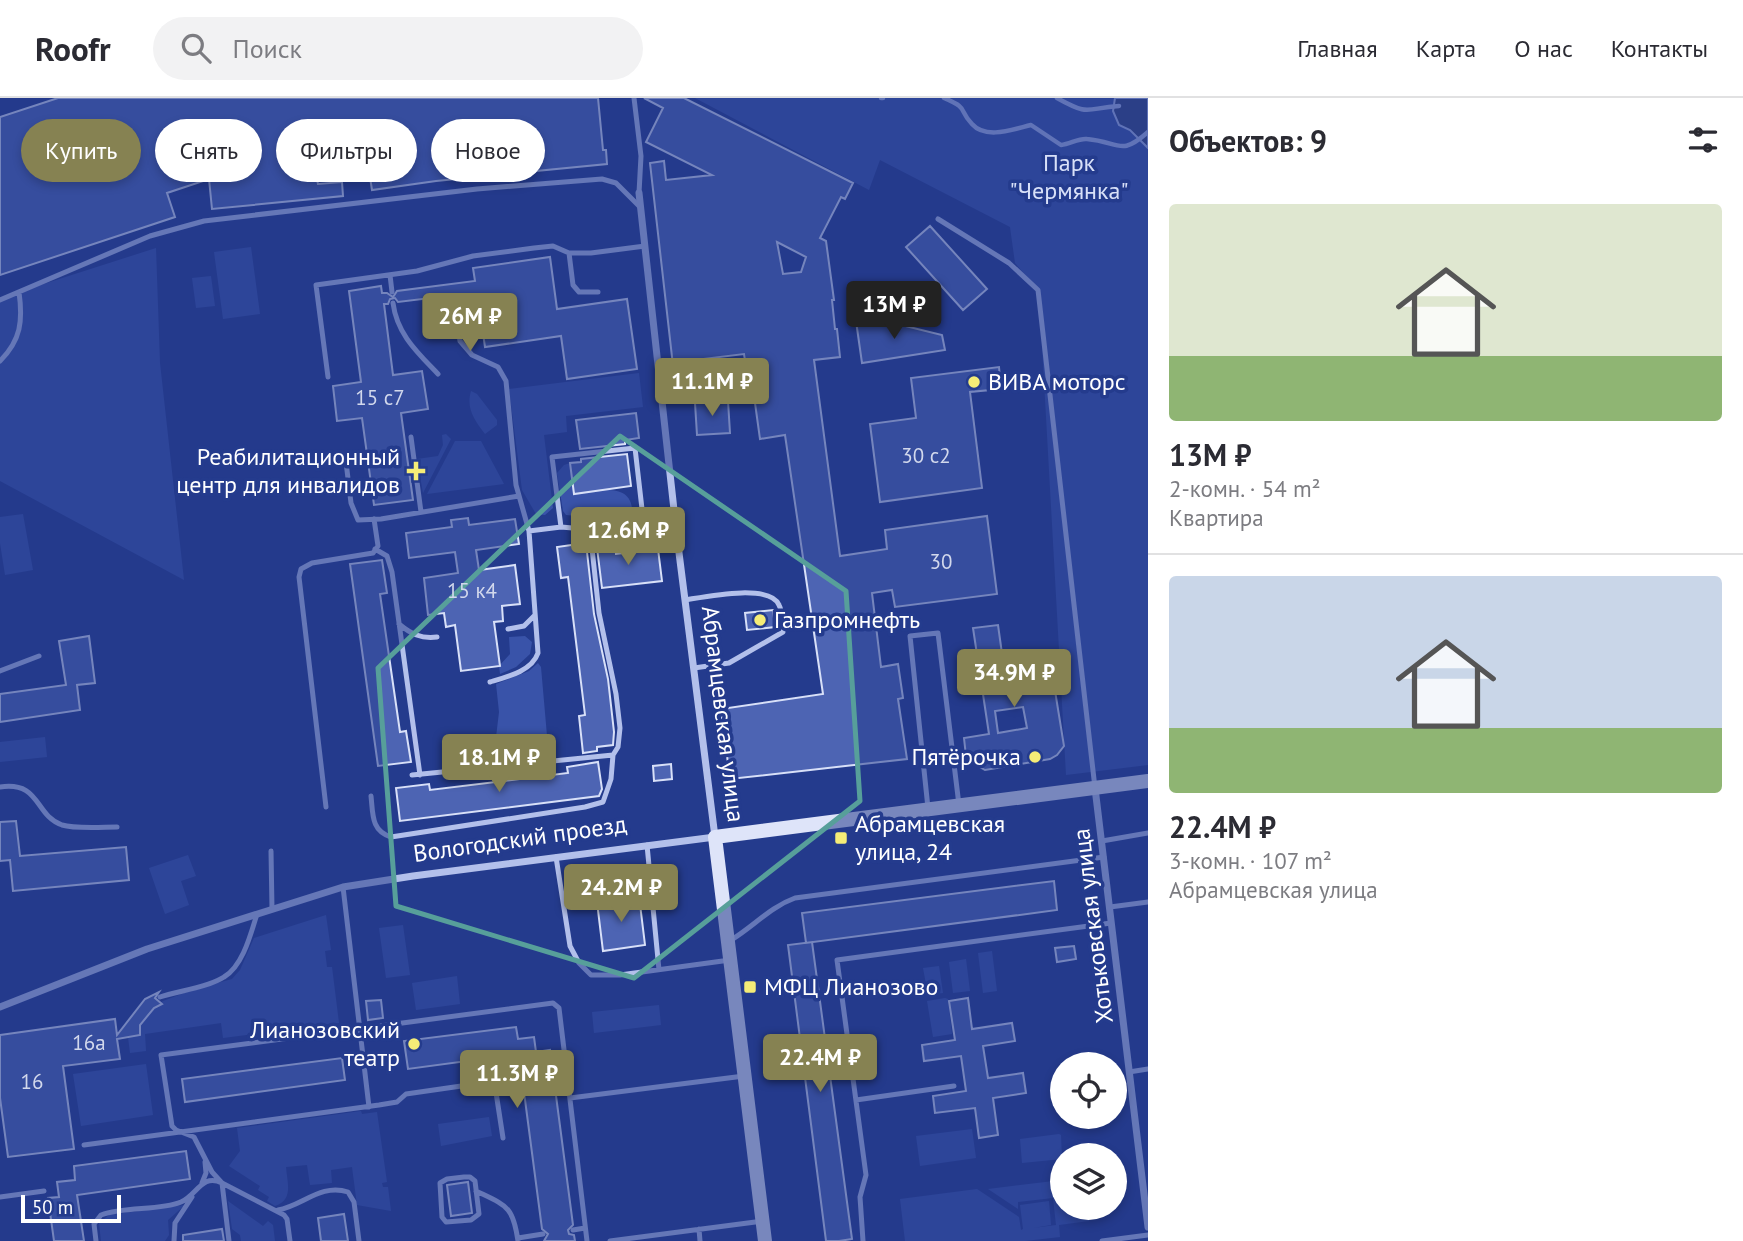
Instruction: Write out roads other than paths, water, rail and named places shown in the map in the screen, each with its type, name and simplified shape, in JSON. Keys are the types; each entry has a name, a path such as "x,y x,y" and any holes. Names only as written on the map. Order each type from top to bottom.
{"street":[{"name":"Абрамцевская улица","path":"639,193 677,537 765,1241"},
{"name":"Вологодский проезд","path":"0,1007 147,948 343,887 1148,781"},
{"name":"Хотьковская улица","path":"1095,788 1129,1072 1144,1166 1148,1227"}],"lane":[{"path":"634,98 641,156 639,193"},
{"path":"0,300 150,236 204,221 463,191 601,179 616,183 641,208"},
{"path":"938,219 1009,263 1038,290 1095,788"},
{"path":"328,377 316,285 417,271 473,257 534,248 553,246 569,253 591,253 645,246"},
{"path":"569,253 573,285 579,292 598,292"},
{"path":"390,275 392,292"},
{"path":"0,361 13,346 21,327 19,292"},
{"path":"393,303 398,326 419,355 438,374"},
{"path":"455,309 460,341 472,355 498,367 506,381 516,485 529,531 538,653 528,667 490,682"},
{"path":"411,436 421,512"},
{"path":"561,527 552,457 635,447 645,535"},
{"path":"346,462 351,503 358,520 519,496"},
{"path":"326,807 299,577 301,569 312,563 373,553 378,546 374,519"},
{"path":"529,531 561,527 677,537"},
{"path":"370,796 375,826 381,834 391,837 603,802 611,779 613,755 618,747 620,728 618,705 599,613 590,530"},
{"path":"376,549 387,556 420,775"},
{"path":"685,600 734,594 765,594 780,605 783,632 729,663 694,668"},
{"path":"508,629 524,626 535,615"},
{"path":"399,624 410,633 425,639 437,637"},
{"path":"524,626 537,632"},
{"path":"929,809 910,636 938,633 959,805"},
{"path":"0,671 39,656"},
{"path":"412,775 613,755"},
{"path":"0,787 15,785 25,790 53,819 63,825 117,827"},
{"path":"1102,841 1148,833"},
{"path":"647,845 659,970"},
{"path":"271,850 272,909"},
{"path":"556,857 570,946 579,963 591,975 659,970 731,960"},
{"path":"728,942 779,904 795,898 1104,857"},
{"path":"343,887 369,1107"},
{"path":"1110,907 1148,902"},
{"path":"160,997 226,976 235,966 257,914"},
{"path":"863,1241 860,1197 866,1175 837,960 1111,923"},
{"path":"229,1241 222,1183 212,1172 194,1137 181,1133 172,1126 162,1055 555,1004 558,1008 587,1241"},
{"path":"1129,1072 1148,1069"},
{"path":"570,1098 744,1076"},
{"path":"84,1145 369,1107 397,1102 410,1093 492,1083 496,1088 503,1138"},
{"path":"856,1100 954,1086"},
{"path":"174,1241 175,1223 206,1173 202,1136 213,1128"},
{"path":"470,1177 475,1181 476,1191 479,1208 477,1217 448,1222 443,1220 439,1188 441,1182 470,1177"},
{"path":"96,1241 94,1222 100,1215 178,1203 211,1180 222,1183 288,1219"},
{"path":"274,1211 326,1191 338,1189 348,1192 354,1202 359,1241"},
{"path":"0,1197 44,1191"},
{"path":"476,1191 501,1203 511,1212 518,1240 543,1234"},
{"path":"290,1241 288,1212 294,1203"},
{"path":"610,1241 763,1221"},
{"path":"573,1230 585,1228"},
{"path":"699,1229 700,1241"},
{"path":"1102,1241 1148,1235"}],"waterway":[{"path":"944,98 960,107 978,129 1000,132 1031,125 1061,145 1084,139 1125,146 1139,140 1148,132"},
{"path":"1057,98 1076,108 1088,110 1119,106"}],"place":[{"name":"ВИВА моторс","path":"974,382"},
{"name":"Реабилитационный центр для инвалидов","path":"416,471"},
{"name":"Газпромнефть","path":"760,620"},
{"name":"Пятёрочка","path":"1035,757"},
{"name":"Абрамцевская улица, 24","path":"841,838"},
{"name":"МФЦ Лианозово","path":"750,987"},
{"name":"Лианозовский театр","path":"414,1044"}],"park label":[{"name":"Парк \"Чермянка\"","path":"1069,177"}]}
